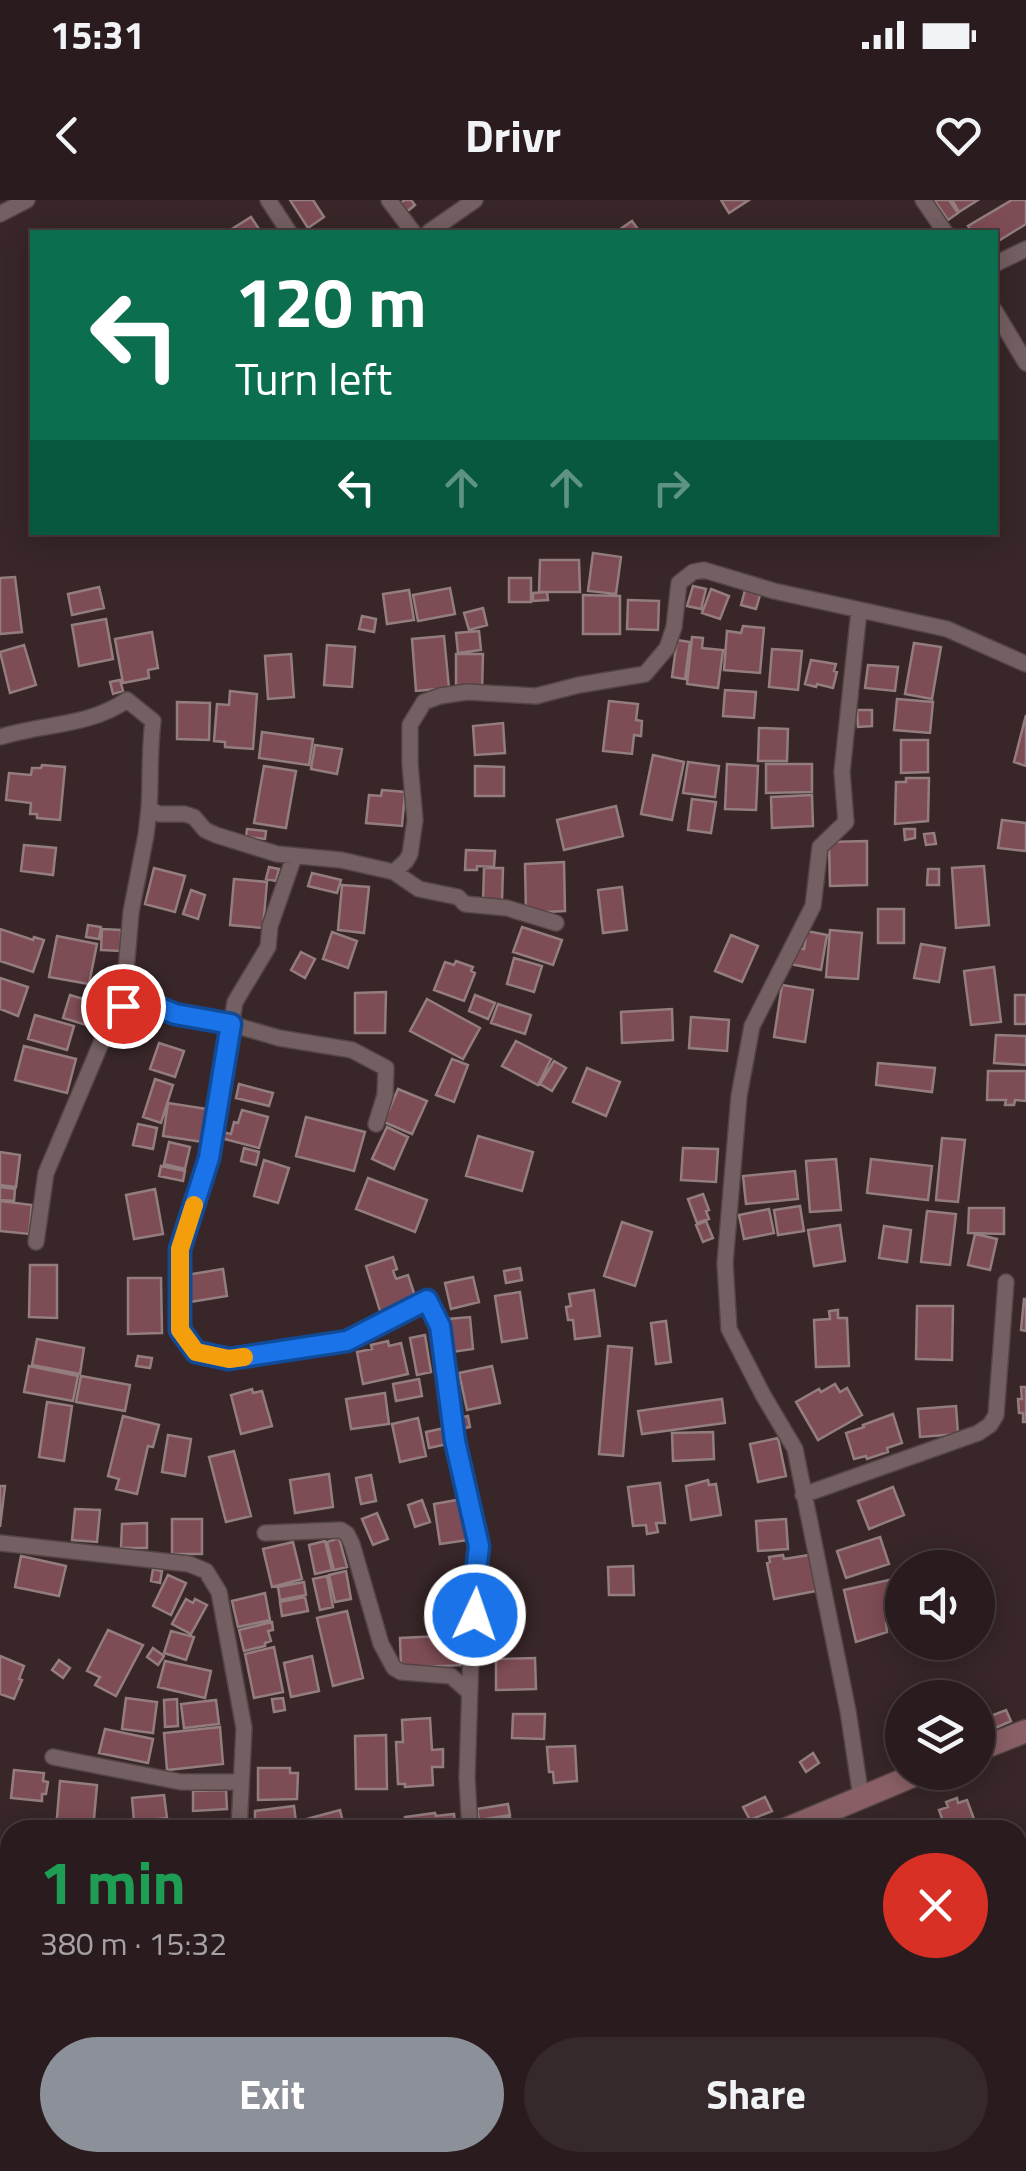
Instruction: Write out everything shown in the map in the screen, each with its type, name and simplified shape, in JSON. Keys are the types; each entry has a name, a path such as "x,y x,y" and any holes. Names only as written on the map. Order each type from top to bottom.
{"street":[{"path":"0,214 27,200"},
{"path":"268,200 288,230"},
{"path":"389,200 412,230"},
{"path":"432,230 475,200"},
{"path":"923,200 944,230"},
{"path":"998,263 1026,249"},
{"path":"998,316 1026,363"},
{"path":"394,872 410,854 415,820 410,725 424,702 467,692 536,696 644,674 667,648 674,627 679,583 694,572 704,570 859,611 947,629 1026,664"},
{"path":"859,611 842,772 846,822 820,847 813,906 752,1026 739,1096 725,1264 729,1329 795,1448 848,1710 861,1797"},
{"path":"0,738 108,713 127,700 153,721 149,810 130,912 123,1006"},
{"path":"149,810 185,814 216,835 277,854 342,860 394,872 420,889 458,897 464,904 507,908 556,923"},
{"path":"294,857 270,926 268,948 235,1002 209,1158 180,1249 180,1330 196,1352 229,1359 347,1341 427,1300 440,1326 455,1441 479,1546 470,1652 469,1820"},
{"path":"36,1242 46,1172 110,1022 123,1006 140,999 175,1014 352,1050 386,1068 385,1095 376,1124"},
{"path":"803,1495 978,1433 990,1424 996,1415 1006,1282"},
{"path":"265,1534 342,1530 352,1544 381,1644 394,1668 450,1676 470,1692"},
{"path":"0,1543 190,1564 206,1571 219,1592 244,1728 239,1820"},
{"path":"995,1743 1026,1731"},
{"path":"53,1757 181,1782 240,1782"},
{"path":"807,1820 885,1787"}],"building":[{"path":"290,200 313,200 324,217 308,228"},
{"path":"405,200 415,205 403,215 396,206"},
{"path":"721,200 749,200 729,213"},
{"path":"934,200 949,200 958,213 948,220"},
{"path":"952,200 978,200 959,212"},
{"path":"1012,200 1026,200 1026,224 998,241 998,230 971,230 968,226"},
{"path":"251,217 260,230 230,230"},
{"path":"632,221 639,230 619,230"},
{"path":"593,553 621,557 616,594 588,591"},
{"path":"540,560 579,560 580,592 539,592"},
{"path":"15,577 22,632 0,634 0,578"},
{"path":"509,578 531,578 531,602 509,602"},
{"path":"693,586 706,589 701,609 687,606"},
{"path":"99,587 104,608 72,615 68,594"},
{"path":"450,588 455,614 418,621 413,595"},
{"path":"711,589 729,596 720,619 702,613"},
{"path":"409,590 414,620 387,624 383,594"},
{"path":"745,590 760,595 756,609 741,605"},
{"path":"547,592 548,600 533,601 533,593"},
{"path":"583,595 620,596 620,634 583,634"},
{"path":"628,600 659,601 658,630 627,629"},
{"path":"483,608 487,625 469,630 464,613"},
{"path":"362,616 376,619 374,632 359,629"},
{"path":"106,619 113,659 79,666 72,625"},
{"path":"743,626 764,628 760,673 724,670 727,631 741,633"},
{"path":"479,631 481,650 458,653 456,633"},
{"path":"152,632 158,668 148,670 149,678 123,683 115,639"},
{"path":"444,636 449,688 416,691 412,639"},
{"path":"692,637 703,638 702,648 723,650 718,688 687,684"},
{"path":"677,640 690,642 685,679 672,677"},
{"path":"914,643 941,647 932,699 905,694"},
{"path":"24,645 36,685 10,693 0,652"},
{"path":"327,645 355,647 352,687 324,685"},
{"path":"772,649 802,651 798,690 769,687"},
{"path":"291,654 294,697 268,699 265,656"},
{"path":"456,654 483,654 482,691 456,690"},
{"path":"811,660 836,664 833,688 805,684"},
{"path":"868,665 898,667 895,691 865,688"},
{"path":"120,680 123,691 113,694 110,682"},
{"path":"725,690 756,692 754,718 723,716"},
{"path":"230,691 257,694 253,749 225,747 225,742 214,741 217,704 229,705"},
{"path":"897,699 933,702 930,733 894,730"},
{"path":"609,701 638,704 636,720 642,721 641,736 634,735 632,754 603,751"},
{"path":"177,702 210,703 209,740 177,739"},
{"path":"857,710 872,710 872,726 858,727"},
{"path":"1026,715 1026,766 1014,762"},
{"path":"503,723 505,753 475,755 473,726"},
{"path":"759,728 788,729 787,761 758,761"},
{"path":"262,732 313,739 309,765 259,758"},
{"path":"901,740 928,740 928,772 901,773"},
{"path":"315,745 342,749 337,774 311,769"},
{"path":"653,755 684,762 672,820 641,814"},
{"path":"688,762 719,766 715,797 683,793"},
{"path":"727,764 758,766 756,810 725,809"},
{"path":"766,764 812,764 812,792 766,793"},
{"path":"264,766 296,771 286,828 254,823"},
{"path":"475,766 504,767 504,796 475,796"},
{"path":"65,767 60,820 37,818 37,814 30,814 31,803 6,800 9,773 31,775 32,768"},
{"path":"906,778 929,778 928,821 895,824 896,782 906,782"},
{"path":"382,790 405,792 402,826 366,823 369,795 381,796"},
{"path":"812,795 813,826 772,828 771,797"},
{"path":"692,799 716,802 711,833 688,830"},
{"path":"616,806 623,836 564,850 557,820"},
{"path":"1002,820 1026,823 1026,851 998,848"},
{"path":"247,829 266,831 265,839 246,837"},
{"path":"904,829 915,829 915,838 905,840"},
{"path":"934,833 936,844 926,845 924,834"},
{"path":"867,841 867,885 830,886 829,842"},
{"path":"24,845 56,848 53,875 21,871"},
{"path":"466,850 495,851 494,867 465,870"},
{"path":"564,862 565,911 526,913 525,864"},
{"path":"984,866 989,925 956,928 952,868"},
{"path":"269,867 279,869 276,881 266,879"},
{"path":"154,868 185,876 175,912 145,904"},
{"path":"484,868 503,868 502,902 483,902"},
{"path":"928,869 939,869 939,885 927,885"},
{"path":"312,873 341,880 337,893 308,886"},
{"path":"234,879 267,882 263,928 230,925"},
{"path":"342,885 369,887 364,933 338,930"},
{"path":"622,887 627,930 603,933 598,890"},
{"path":"191,890 205,895 198,919 183,914"},
{"path":"878,909 904,909 904,943 878,943"},
{"path":"88,925 101,927 99,939 86,937"},
{"path":"522,927 562,940 553,965 513,952"},
{"path":"0,929 44,940 33,972 0,961"},
{"path":"102,929 121,930 121,951 101,950"},
{"path":"830,930 862,933 858,979 826,977"},
{"path":"807,931 827,935 821,970 790,964 794,947 804,949"},
{"path":"332,932 357,941 348,968 323,959"},
{"path":"731,935 758,946 742,982 715,971"},
{"path":"57,936 97,944 89,984 49,977"},
{"path":"921,944 945,948 939,982 914,978"},
{"path":"301,952 315,959 305,978 291,970"},
{"path":"514,958 542,966 534,992 507,984"},
{"path":"456,961 473,967 471,971 475,973 464,1001 434,990 445,962 454,965"},
{"path":"994,967 1001,1022 971,1025 964,971"},
{"path":"0,978 28,987 18,1016 0,1009"},
{"path":"782,985 813,990 805,1042 774,1037"},
{"path":"386,992 385,1033 355,1033 355,993"},
{"path":"70,995 100,1004 93,1027 63,1018"},
{"path":"475,995 495,1003 488,1019 469,1011"},
{"path":"1015,995 1026,995 1026,1024 1015,1024"},
{"path":"427,999 480,1028 463,1059 410,1031"},
{"path":"498,1004 531,1015 525,1034 491,1023"},
{"path":"672,1009 673,1040 622,1043 621,1012"},
{"path":"35,1015 74,1026 67,1050 28,1039"},
{"path":"691,1017 729,1020 727,1051 689,1048"},
{"path":"996,1035 1026,1036 1026,1065 994,1063"},
{"path":"516,1041 551,1059 538,1085 502,1066"},
{"path":"159,1043 184,1051 175,1077 150,1069"},
{"path":"24,1046 76,1059 67,1093 15,1080"},
{"path":"452,1059 468,1065 454,1102 436,1095"},
{"path":"554,1061 566,1068 552,1091 540,1084"},
{"path":"878,1063 935,1068 932,1092 876,1085"},
{"path":"587,1068 620,1082 606,1116 573,1102"},
{"path":"988,1071 1026,1071 1026,1101 1015,1100 1014,1105 1005,1105 1006,1100 987,1100"},
{"path":"155,1079 173,1085 161,1123 143,1117"},
{"path":"239,1084 273,1093 269,1106 236,1098"},
{"path":"398,1089 427,1101 412,1134 384,1122"},
{"path":"168,1103 207,1109 203,1142 163,1136"},
{"path":"242,1110 268,1117 259,1148 221,1138 222,1132 231,1134"},
{"path":"306,1117 365,1132 354,1171 296,1156"},
{"path":"138,1124 157,1128 153,1149 133,1145"},
{"path":"387,1127 408,1137 394,1169 372,1159"},
{"path":"478,1136 533,1152 522,1191 466,1176"},
{"path":"942,1138 965,1140 958,1202 936,1200"},
{"path":"169,1142 190,1147 185,1169 164,1164"},
{"path":"244,1148 259,1152 256,1165 241,1161"},
{"path":"683,1148 718,1149 716,1182 681,1180"},
{"path":"0,1152 20,1155 16,1187 0,1185"},
{"path":"836,1159 841,1210 810,1212 806,1161"},
{"path":"871,1159 932,1166 928,1200 867,1193"},
{"path":"264,1160 289,1168 278,1203 254,1196"},
{"path":"161,1166 185,1171 183,1181 159,1176"},
{"path":"795,1171 798,1199 746,1204 743,1176"},
{"path":"368,1178 427,1200 415,1232 356,1209"},
{"path":"0,1187 15,1189 14,1201 0,1200"},
{"path":"155,1189 163,1234 134,1239 126,1195"},
{"path":"703,1194 709,1219 697,1223 688,1199"},
{"path":"0,1201 32,1205 29,1234 0,1231"},
{"path":"800,1206 804,1231 778,1235 774,1210"},
{"path":"969,1208 1004,1208 1004,1234 968,1233"},
{"path":"769,1209 774,1233 744,1239 739,1215"},
{"path":"927,1211 956,1214 950,1265 921,1262"},
{"path":"706,1221 713,1238 703,1242 696,1225"},
{"path":"622,1222 652,1232 635,1286 604,1276"},
{"path":"840,1225 845,1261 814,1266 808,1230"},
{"path":"884,1226 911,1230 907,1262 879,1258"},
{"path":"975,1234 997,1239 990,1270 968,1265"},
{"path":"393,1257 396,1279 408,1275 417,1302 381,1314 366,1266"},
{"path":"30,1265 57,1265 57,1318 29,1317"},
{"path":"520,1268 522,1280 506,1283 504,1271"},
{"path":"223,1269 227,1296 190,1302 186,1275"},
{"path":"473,1277 479,1302 451,1309 445,1283"},
{"path":"128,1278 161,1278 162,1333 128,1334"},
{"path":"594,1290 600,1336 575,1339 573,1320 568,1320 566,1307 571,1306 569,1294"},
{"path":"520,1292 527,1338 502,1342 495,1296"},
{"path":"1026,1299 1026,1331 1021,1330"},
{"path":"917,1306 953,1306 952,1360 916,1359"},
{"path":"838,1310 838,1318 847,1318 849,1366 816,1367 814,1320 830,1319 829,1311"},
{"path":"470,1317 473,1349 451,1352 448,1319"},
{"path":"666,1321 671,1362 656,1364 651,1323"},
{"path":"425,1335 431,1372 417,1375 410,1338"},
{"path":"37,1339 84,1348 80,1374 32,1365"},
{"path":"388,1341 389,1346 401,1343 408,1374 363,1384 357,1352"},
{"path":"608,1346 632,1348 623,1456 599,1454"},
{"path":"138,1356 152,1358 150,1368 136,1366"},
{"path":"29,1366 78,1376 73,1401 24,1392"},
{"path":"492,1366 500,1403 467,1410 459,1373"},
{"path":"81,1376 130,1385 125,1411 76,1402"},
{"path":"419,1379 422,1396 396,1401 393,1384"},
{"path":"835,1384 840,1392 847,1388 862,1415 818,1440 796,1402"},
{"path":"1021,1387 1026,1387 1026,1422 1023,1413 1019,1413"},
{"path":"252,1389 253,1393 262,1391 272,1426 241,1434 231,1395"},
{"path":"385,1393 389,1424 351,1429 346,1399"},
{"path":"722,1399 725,1423 642,1434 638,1411"},
{"path":"47,1402 72,1406 64,1461 39,1457"},
{"path":"956,1406 958,1434 920,1437 918,1409"},
{"path":"893,1414 902,1443 867,1459 854,1459 846,1433"},
{"path":"123,1416 159,1425 153,1447 148,1446 137,1494 116,1489 119,1479 108,1476"},
{"path":"468,1416 470,1427 460,1429 458,1418"},
{"path":"418,1418 426,1456 400,1462 392,1424"},
{"path":"449,1427 452,1443 429,1448 426,1432"},
{"path":"713,1432 714,1459 673,1461 672,1433"},
{"path":"168,1435 191,1439 185,1476 162,1472"},
{"path":"778,1438 786,1476 758,1482 750,1444"},
{"path":"234,1451 251,1516 226,1522 209,1457"},
{"path":"329,1474 333,1507 295,1513 290,1480"},
{"path":"371,1475 376,1501 361,1504 356,1478"},
{"path":"708,1480 709,1485 716,1484 721,1515 691,1520 686,1486"},
{"path":"660,1483 665,1523 656,1523 658,1532 647,1534 646,1525 633,1526 628,1487"},
{"path":"0,1486 5,1486 0,1527"},
{"path":"893,1487 904,1515 869,1529 858,1501"},
{"path":"462,1499 468,1540 440,1544 434,1504"},
{"path":"422,1500 430,1522 415,1527 408,1505"},
{"path":"75,1509 100,1510 97,1542 72,1540"},
{"path":"377,1513 388,1539 373,1545 362,1519"},
{"path":"172,1519 202,1519 202,1554 172,1554"},
{"path":"786,1519 788,1549 758,1551 756,1521"},
{"path":"147,1523 147,1548 121,1548 122,1524"},
{"path":"880,1537 885,1565 846,1578 837,1551"},
{"path":"339,1538 347,1567 334,1570 327,1542"},
{"path":"325,1541 332,1570 315,1574 309,1545"},
{"path":"293,1542 302,1579 272,1587 263,1549"},
{"path":"783,1555 784,1559 809,1555 816,1591 774,1599 767,1563 769,1557"},
{"path":"21,1556 66,1566 59,1596 15,1587"},
{"path":"633,1566 634,1595 609,1595 608,1567"},
{"path":"153,1569 162,1571 160,1583 151,1581"},
{"path":"346,1571 351,1599 335,1602 329,1575"},
{"path":"168,1575 186,1583 171,1615 153,1606"},
{"path":"327,1576 333,1607 320,1610 313,1579"},
{"path":"885,1581 885,1633 856,1642 844,1590"},
{"path":"304,1582 306,1595 280,1600 278,1587"},
{"path":"265,1593 270,1620 238,1627 232,1601"},
{"path":"305,1597 308,1611 282,1616 280,1602"},
{"path":"186,1599 207,1605 191,1634 172,1624"},
{"path":"347,1611 363,1678 333,1686 317,1618"},
{"path":"272,1622 273,1630 268,1631 271,1641 244,1651 239,1630"},
{"path":"108,1630 143,1645 116,1696 95,1685 100,1677 87,1671"},
{"path":"171,1631 194,1637 186,1660 164,1653"},
{"path":"462,1635 463,1665 401,1668 400,1638"},
{"path":"274,1647 283,1692 254,1698 245,1654"},
{"path":"153,1648 164,1656 158,1665 147,1657"},
{"path":"0,1656 24,1666 14,1699 0,1694"},
{"path":"312,1656 319,1691 291,1697 284,1663"},
{"path":"535,1658 536,1689 496,1690 496,1659"},
{"path":"59,1660 70,1668 63,1678 52,1670"},
{"path":"165,1661 211,1671 205,1698 158,1687"},
{"path":"126,1698 157,1702 153,1733 122,1729"},
{"path":"283,1698 285,1710 274,1712 272,1699"},
{"path":"177,1699 178,1726 165,1727 164,1700"},
{"path":"216,1700 219,1724 184,1728 181,1704"},
{"path":"1006,1710 1011,1721 995,1728 995,1714"},
{"path":"513,1714 545,1714 544,1739 512,1738"},
{"path":"430,1718 432,1750 443,1749 443,1767 432,1767 433,1785 405,1787 398,1784 396,1742 403,1742 402,1720"},
{"path":"220,1727 223,1764 167,1770 164,1733"},
{"path":"105,1729 153,1739 148,1763 99,1753"},
{"path":"386,1735 387,1789 356,1789 355,1736"},
{"path":"575,1746 577,1781 554,1783 547,1747"},
{"path":"813,1753 819,1763 806,1772 800,1762"},
{"path":"258,1768 290,1768 290,1773 298,1773 297,1799 258,1800"},
{"path":"14,1770 44,1773 43,1781 48,1782 42,1801 11,1798"},
{"path":"60,1781 97,1785 94,1820 57,1820"},
{"path":"226,1790 227,1809 193,1811 193,1791"},
{"path":"164,1795 167,1818 134,1820 132,1798"},
{"path":"765,1797 772,1811 750,1820 743,1807"},
{"path":"967,1800 974,1820 942,1820 939,1810 948,1807 946,1802"},
{"path":"508,1804 510,1815 479,1820 477,1809"},
{"path":"294,1806 296,1820 255,1820 255,1811"},
{"path":"340,1810 342,1820 307,1820"},
{"path":"454,1814 455,1820 405,1820 405,1817"}],"slow traffic":[{"path":"194,1205 180,1249 180,1330 196,1352 229,1359 244,1357"}],"route":[{"path":"123,1006 140,999 175,1014 231,1024 209,1158 180,1249 180,1330 196,1352 229,1359 347,1341 427,1300 440,1326 455,1441 479,1546 475,1615"}]}
